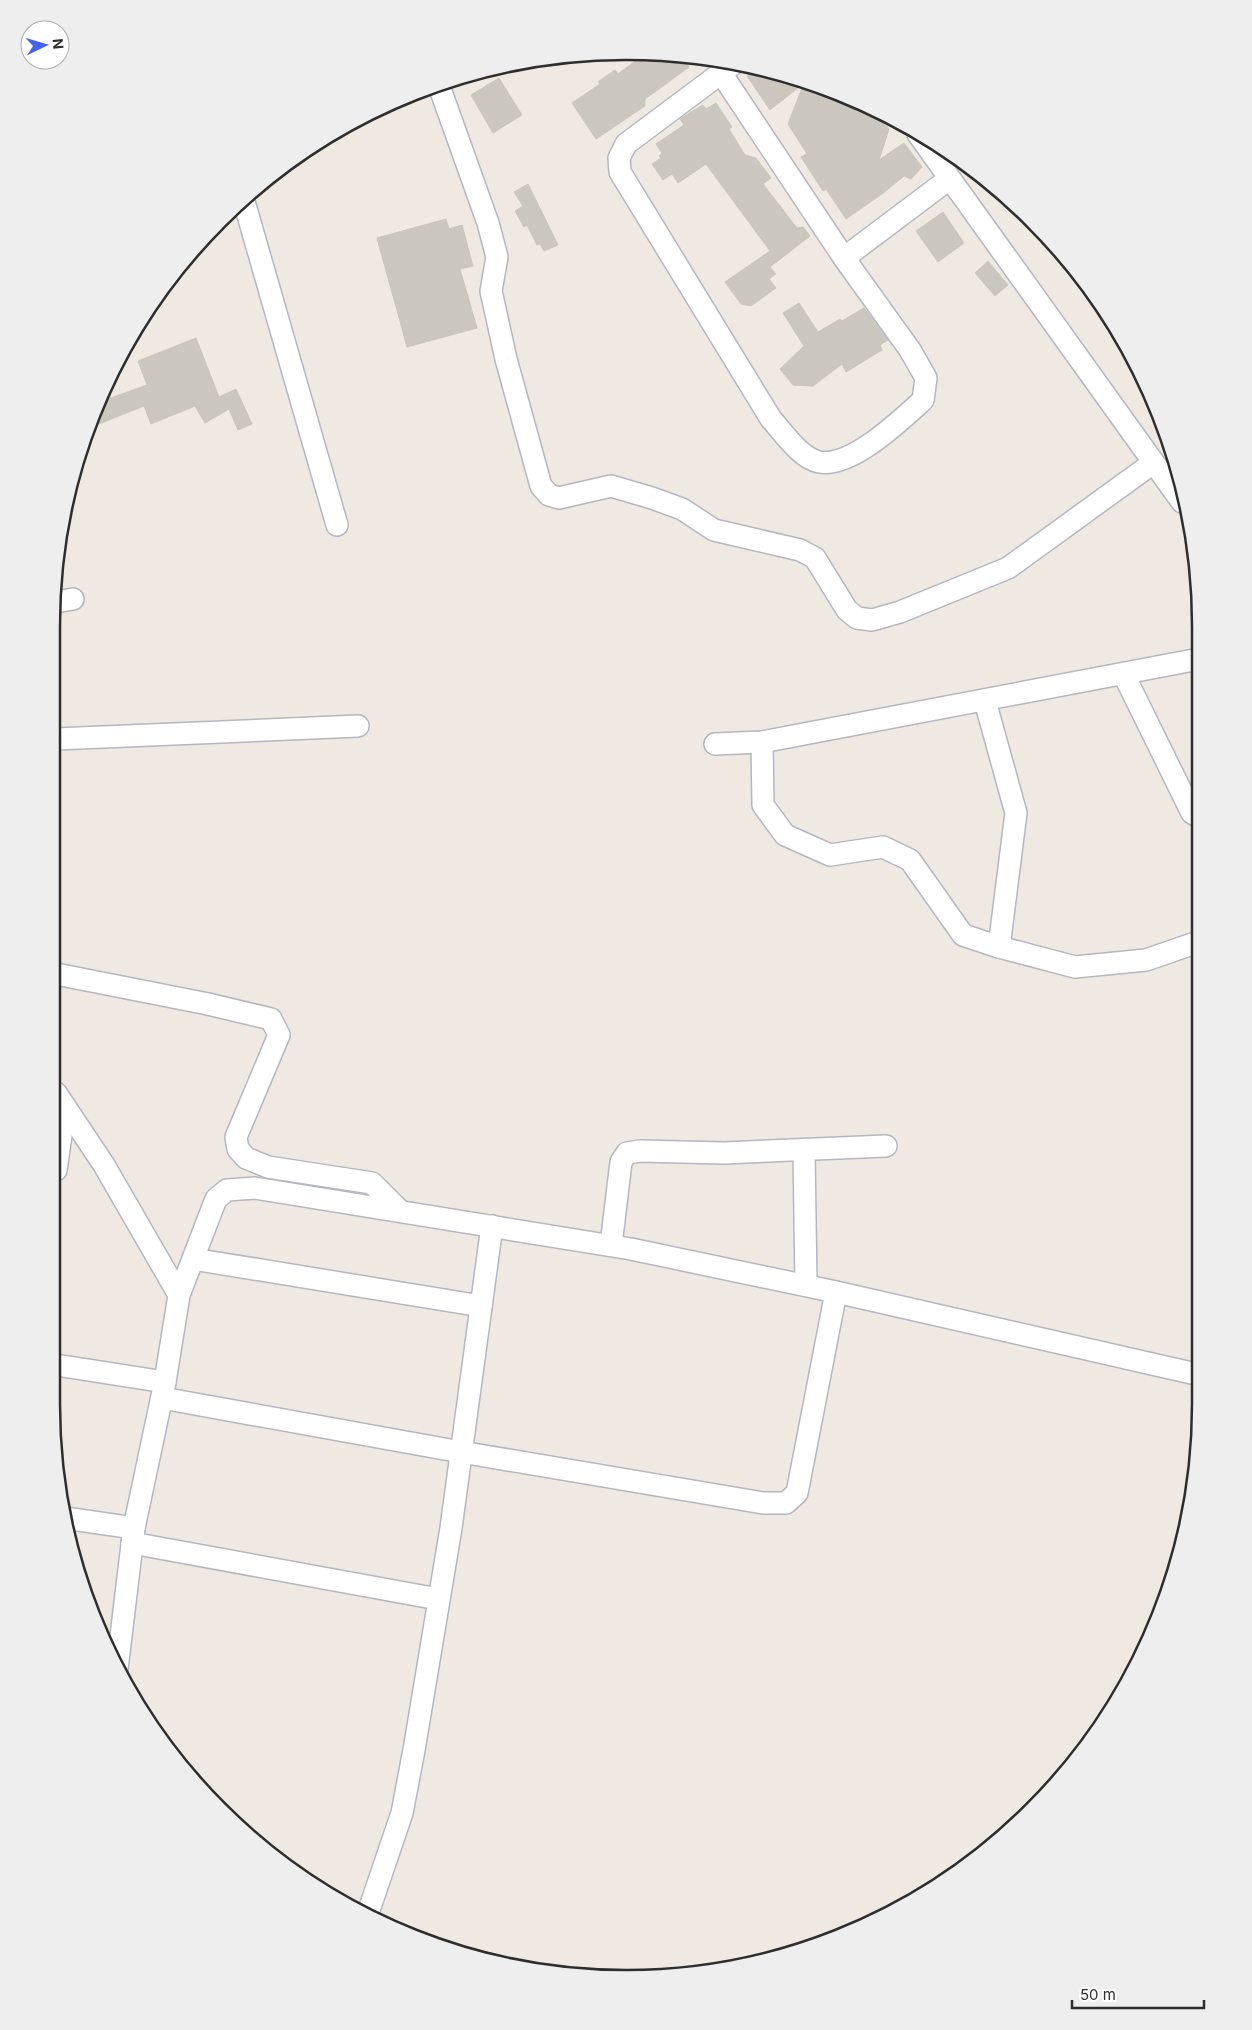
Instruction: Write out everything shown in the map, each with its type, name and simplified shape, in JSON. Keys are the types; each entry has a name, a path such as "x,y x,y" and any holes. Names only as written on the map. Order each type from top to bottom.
{"street":[{"path":"725,69 626,144 619,158 620,172 771,419 798,451 819,462 844,460 891,429 923,400 926,378 910,350 844,258 728,70"},
{"path":"441,91 488,223 497,257 491,291 506,359 541,486 549,495 559,498 571,497 611,486 682,509 714,530 800,550 815,558 846,610 857,618 872,620 900,612 1008,568 1154,464"},
{"path":"926,147 1176,494"},
{"path":"844,258 948,179"},
{"path":"246,207 337,525"},
{"path":"715,744 762,742 1124,675 1192,660"},
{"path":"1124,675 1192,813"},
{"path":"985,701 1016,813 999,947"},
{"path":"60,739 358,726"},
{"path":"762,742 762,804 785,835 830,855 883,847 910,860 963,934 999,947 1075,967 1146,960 1192,944"},
{"path":"60,975 208,1004 271,1019 278,1035 236,1137 238,1149 246,1158 268,1167 372,1183 400,1211"},
{"path":"60,1114 61,1100"},
{"path":"61,1100 104,1165 179,1294"},
{"path":"611,1245 621,1162 627,1153 640,1151 724,1152 804,1150 886,1146"},
{"path":"804,1150 806,1286"},
{"path":"119,1655 133,1536 164,1390 179,1294 216,1200 227,1190 255,1188 611,1245 836,1292 1192,1373"},
{"path":"370,1908 402,1813 461,1452 492,1226"},
{"path":"193,1259 482,1306"},
{"path":"60,1366 164,1390 461,1452 763,1503 786,1503 798,1494 836,1292"},
{"path":"72,1520 133,1536 438,1599"}],"building":[{"path":"636,60 687,64 689,67 645,99 645,106 596,139 572,103 600,84 598,82 615,70 618,74"},
{"path":"750,74 799,87 770,110 747,76"},
{"path":"499,78 522,115 493,133 471,95"},
{"path":"802,88 808,90 843,103 884,122 889,129 879,160 904,143 922,167 911,179 904,176 846,219 826,189 823,191 801,157 807,154 788,124"},
{"path":"716,103 732,127 729,129 745,155 756,158 771,178 763,184 797,228 803,227 810,236 770,267 776,274 769,279 776,288 751,306 741,304 725,282 770,251 706,164 678,183 672,174 663,180 652,164 661,158 659,156 662,153 656,144 684,125 680,119 703,105 706,109"},
{"path":"528,184 558,245 544,251 540,244 537,245 527,225 524,227 515,211 523,206 514,192"},
{"path":"943,212 964,243 938,262 916,231"},
{"path":"446,219 449,229 462,225 473,266 460,269 477,328 407,347 377,238"},
{"path":"988,261 1008,285 995,296 975,273"},
{"path":"799,303 818,332 864,308 888,340 880,345 882,350 846,372 842,364 813,386 793,385 780,369 804,346 783,313"},
{"path":"196,338 219,397 236,389 252,424 238,430 229,409 205,423 195,406 151,424 144,406 99,424 110,395 111,398 147,385 138,361"}]}
